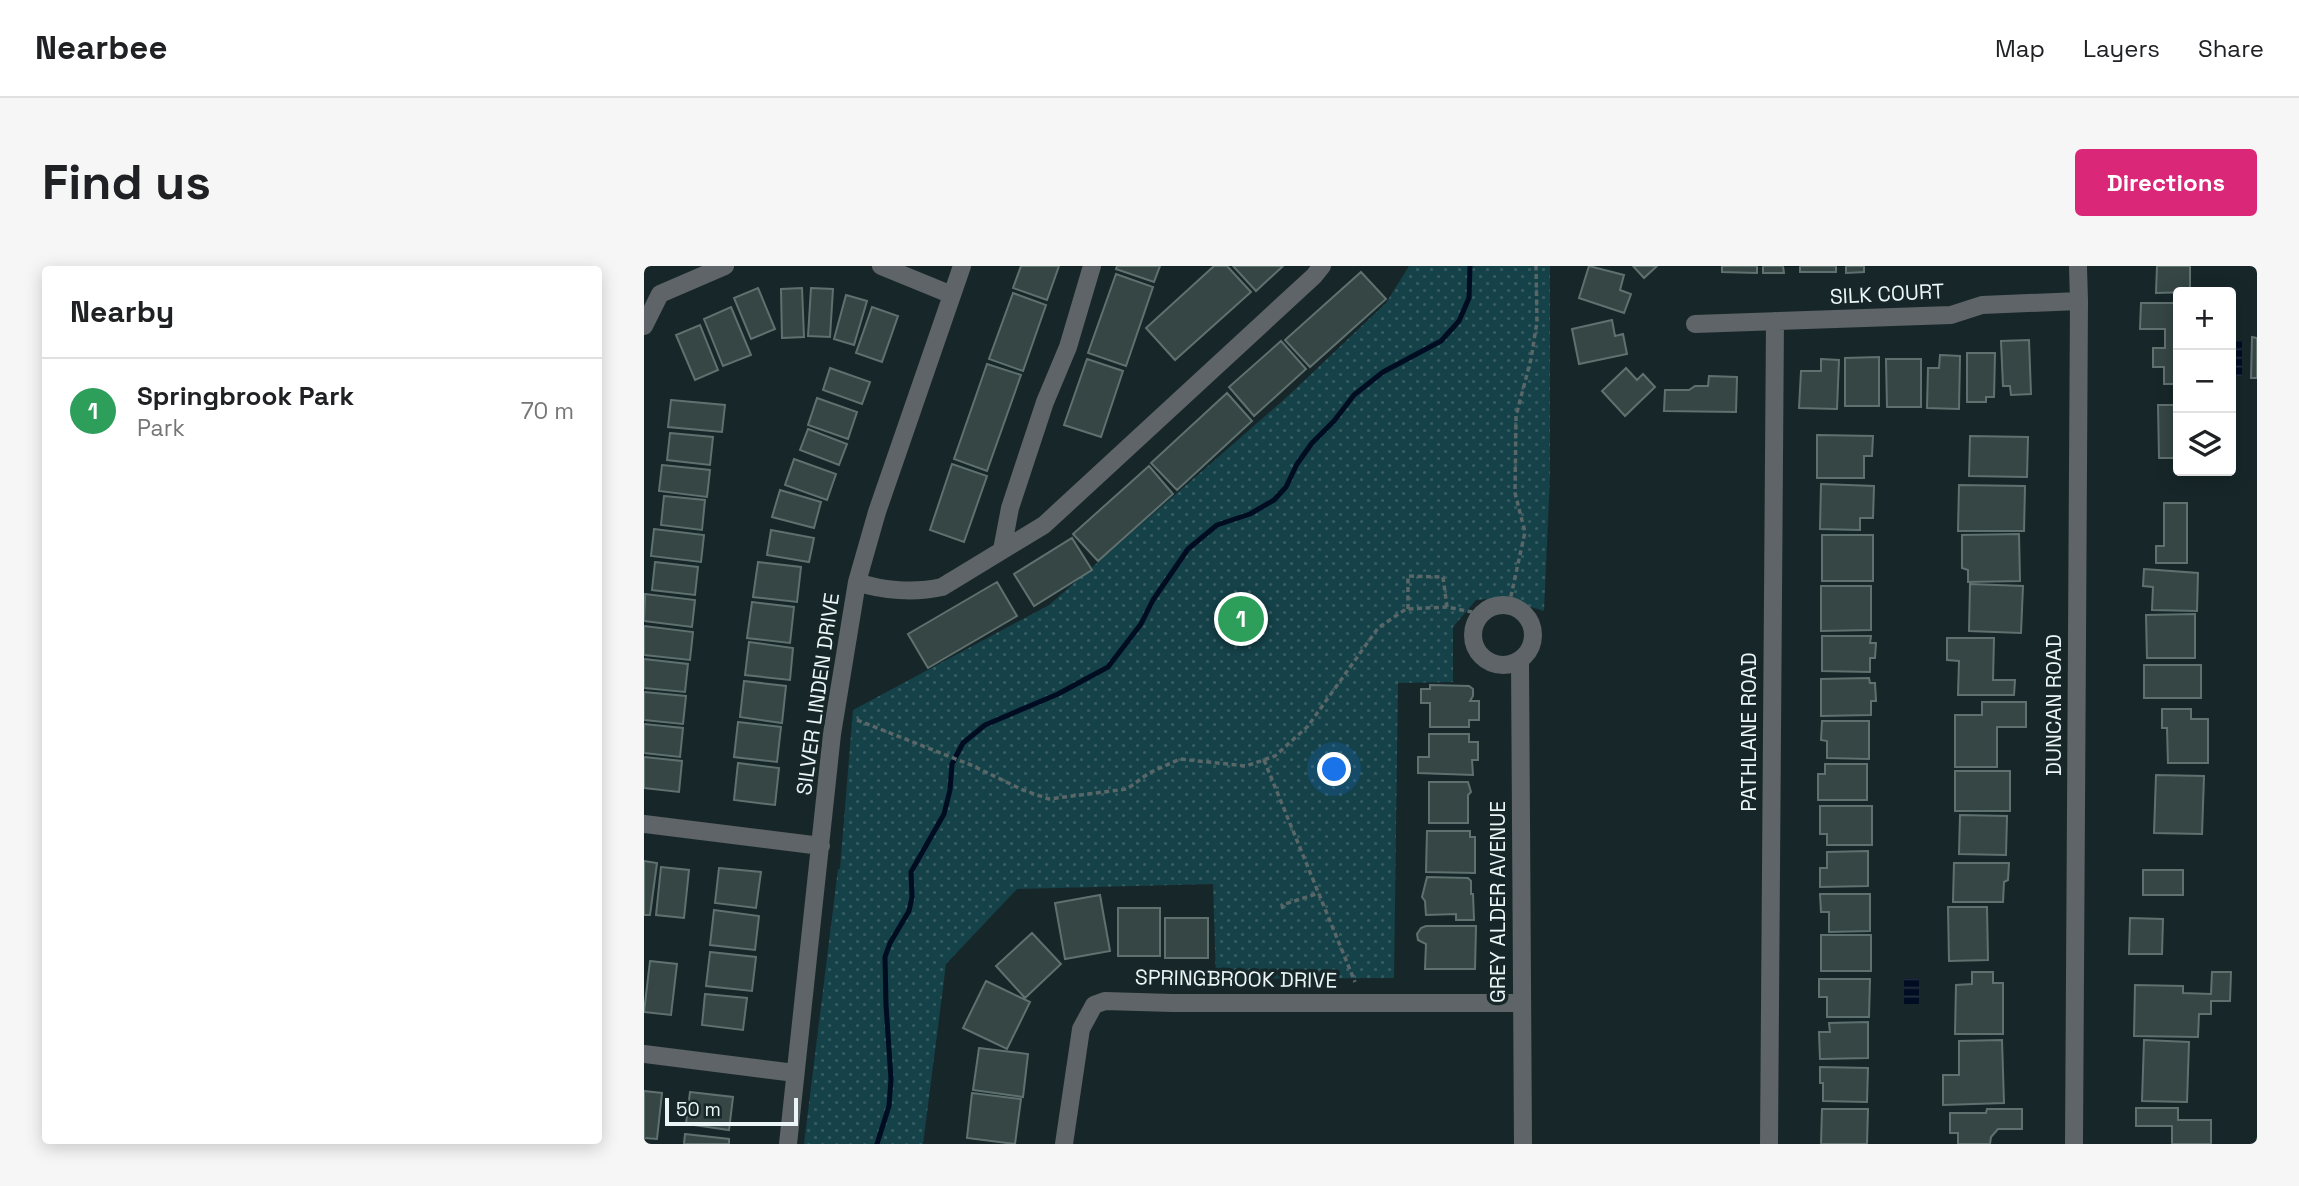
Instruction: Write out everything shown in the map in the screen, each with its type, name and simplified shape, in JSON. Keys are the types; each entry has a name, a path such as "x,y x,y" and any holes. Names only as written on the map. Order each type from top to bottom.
{"street":[{"path":"644,326 660,294 725,266"},
{"path":"881,266 952,295"},
{"name":"SILVER LINDEN DRIVE","path":"788,1144 832,734 857,582 877,512 962,266"},
{"path":"1002,550 1010,508 1045,402 1068,347 1092,266"},
{"path":"857,582 886,588 927,591 942,587 1044,525 1322,266"},
{"name":"DUNCAN ROAD","path":"2074,1144 2078,266"},
{"name":"SILK COURT","path":"1695,324 1951,315 1982,305 2079,301"},
{"name":"PATHLANE ROAD","path":"1769,1144 1775,321"},
{"path":"1510,605 1490,608 1476,622 1473,632 1477,652 1493,665 1504,666 1520,661"},
{"name":"GREY ALDER AVENUE","path":"1510,605 1526,615 1534,634 1533,644 1520,661 1524,1144"},
{"path":"644,824 821,846"},
{"name":"SPRINGBROOK DRIVE","path":"1065,1144 1080,1029 1094,1005 1105,1000 1172,1003 1521,1003"},
{"path":"644,1054 795,1073"}],"path":[{"path":"1510,605 1525,531 1515,493 1516,416 1531,359 1537,322 1536,266"},
{"path":"1408,609 1408,576 1443,577 1447,607"},
{"path":"858,720 1049,799 1126,789 1149,773 1180,759 1246,766 1275,756 1308,726 1378,628 1408,609 1447,607 1482,614"},
{"path":"1264,760 1355,982"},
{"path":"1283,909 1282,905 1319,893"}],"shaded area":[{"path":"1409,266 1550,266 1550,476 1544,611 1500,598 1476,600 1453,627 1453,682 1398,683 1394,978 1216,979 1213,884 1017,889 946,964 923,1144 804,1144 840,869 853,710 1049,605 1288,396 1386,303"},
{"path":"2236,341 2242,341 2242,376 2236,376"},
{"path":"1904,978 1919,978 1919,1004 1904,1004"}],"building":[{"path":"1021,266 1059,266 1047,300 1013,288"},
{"path":"1117,266 1160,266 1154,282 1116,269"},
{"path":"1214,266 1227,266 1251,292 1175,360 1146,328"},
{"path":"1233,266 1283,266 1256,291"},
{"path":"1589,266 1624,275 1620,290 1631,294 1624,313 1579,298"},
{"path":"1633,266 1657,266 1644,278"},
{"path":"1722,266 1757,266 1757,273 1722,272"},
{"path":"1763,266 1783,266 1784,273 1763,273"},
{"path":"1800,266 1836,266 1836,272 1800,272"},
{"path":"1846,266 1864,266 1864,272 1846,273"},
{"path":"2157,266 2190,266 2190,287 2173,287 2173,292 2156,293"},
{"path":"1361,272 1386,299 1310,367 1285,340"},
{"path":"1116,274 1153,287 1126,366 1088,353"},
{"path":"758,288 775,329 751,339 734,298"},
{"path":"802,288 804,337 782,338 781,289"},
{"path":"811,288 833,289 830,337 808,336"},
{"path":"1013,293 1046,305 1023,371 989,359"},
{"path":"846,295 867,301 854,345 834,339"},
{"path":"2141,303 2173,303 2173,384 2164,384 2164,367 2153,367 2153,348 2165,348 2165,329 2140,329"},
{"path":"731,307 751,355 723,366 704,319"},
{"path":"872,307 898,316 882,362 856,353"},
{"path":"1612,320 1615,336 1623,334 1627,354 1579,364 1572,329"},
{"path":"700,325 718,370 695,380 676,335"},
{"path":"2252,337 2257,338 2257,378 2251,378"},
{"path":"2029,340 2031,394 2011,395 2010,386 2003,386 2001,341"},
{"path":"1281,341 1306,369 1254,416 1229,387"},
{"path":"1967,353 1995,353 1994,397 1986,397 1986,402 1967,402"},
{"path":"1940,355 1960,356 1959,409 1927,408 1928,368 1939,368"},
{"path":"1879,357 1879,406 1845,406 1845,358"},
{"path":"1087,359 1123,371 1101,437 1064,425"},
{"path":"1821,359 1839,360 1837,409 1799,408 1801,371 1821,371"},
{"path":"1886,359 1921,359 1921,407 1887,407"},
{"path":"987,364 1021,375 987,471 954,459"},
{"path":"830,368 870,382 862,404 823,390"},
{"path":"1626,368 1637,380 1643,374 1655,387 1625,416 1602,391"},
{"path":"1709,376 1737,377 1736,412 1664,411 1665,390 1689,390 1695,386 1708,386"},
{"path":"1227,393 1252,421 1177,490 1151,463"},
{"path":"817,398 857,412 848,439 808,425"},
{"path":"671,400 725,405 722,432 668,427"},
{"path":"2158,405 2173,405 2173,458 2159,458"},
{"path":"808,429 847,444 839,465 800,450"},
{"path":"670,433 713,437 710,465 667,460"},
{"path":"1817,435 1873,436 1872,456 1864,456 1864,478 1817,478"},
{"path":"1970,436 2028,437 2027,477 1969,476"},
{"path":"794,459 836,474 827,500 785,485"},
{"path":"952,464 987,476 964,542 930,530"},
{"path":"662,465 710,470 707,497 659,491"},
{"path":"1149,466 1173,494 1098,561 1073,534"},
{"path":"1821,484 1874,486 1873,518 1860,518 1860,530 1820,529"},
{"path":"1959,485 2025,486 2024,531 1958,531"},
{"path":"780,490 821,502 814,528 772,517"},
{"path":"664,496 705,500 702,530 661,525"},
{"path":"2164,503 2187,503 2187,563 2156,563 2156,546 2164,546"},
{"path":"654,529 704,535 701,562 651,556"},
{"path":"771,530 814,538 809,562 767,555"},
{"path":"2019,534 2020,581 1968,582 1968,570 1962,568 1962,535"},
{"path":"1822,535 1873,535 1873,581 1822,581"},
{"path":"1072,538 1092,570 1034,606 1014,574"},
{"path":"655,562 698,567 695,595 652,590"},
{"path":"758,562 801,567 797,602 753,597"},
{"path":"2144,569 2198,573 2197,611 2152,610 2153,587 2143,586"},
{"path":"997,582 1017,616 928,668 908,634"},
{"path":"1970,584 2023,586 2021,633 1969,631"},
{"path":"1821,586 1871,586 1871,630 1821,631"},
{"path":"645,594 695,600 692,627 644,621"},
{"path":"752,602 794,607 790,643 747,638"},
{"path":"2195,614 2195,658 2147,658 2146,615"},
{"path":"644,626 693,632 690,660 644,655"},
{"path":"1822,636 1871,636 1870,643 1876,643 1875,658 1870,658 1870,672 1822,671"},
{"path":"1947,638 1994,638 1993,680 2015,680 2014,695 1958,695 1959,661 1947,660"},
{"path":"749,642 793,648 790,680 745,675"},
{"path":"644,659 688,664 685,692 644,688"},
{"path":"2144,665 2201,665 2201,698 2144,698"},
{"path":"1869,678 1870,683 1875,683 1876,701 1871,701 1871,715 1821,716 1821,679"},
{"path":"744,681 786,686 782,723 740,717"},
{"path":"1430,685 1469,686 1473,689 1470,701 1479,701 1479,720 1469,720 1469,727 1430,727 1430,703 1421,703 1421,689 1430,689"},
{"path":"644,692 686,696 683,724 644,720"},
{"path":"1982,702 2026,702 2026,727 1997,727 1997,767 1955,767 1955,715 1982,715"},
{"path":"2162,709 2191,709 2191,719 2208,719 2208,763 2168,763 2167,728 2162,728"},
{"path":"1822,721 1869,721 1869,759 1827,758 1827,741 1821,740"},
{"path":"738,722 781,727 777,762 734,757"},
{"path":"644,724 683,728 680,757 644,753"},
{"path":"1429,734 1469,734 1469,742 1478,742 1478,760 1472,760 1473,775 1418,773 1418,757 1429,757"},
{"path":"644,757 682,761 679,792 644,788"},
{"path":"738,763 779,768 775,805 734,800"},
{"path":"1825,764 1867,764 1867,800 1818,800 1818,774 1825,774"},
{"path":"1955,771 2010,771 2010,811 1955,811"},
{"path":"2156,775 2204,776 2202,834 2154,833"},
{"path":"1429,782 1468,782 1471,792 1468,795 1468,823 1429,823"},
{"path":"1820,806 1872,806 1872,845 1827,845 1827,834 1820,834"},
{"path":"1960,815 2007,816 2006,855 1959,854"},
{"path":"1427,831 1470,831 1470,837 1475,837 1475,873 1426,872"},
{"path":"1868,851 1868,886 1820,887 1820,868 1827,868 1827,852"},
{"path":"644,861 657,863 650,915 644,915"},
{"path":"1954,863 2009,863 2003,902 1953,902"},
{"path":"661,867 689,870 684,918 656,915"},
{"path":"719,868 761,872 756,908 715,903"},
{"path":"2143,870 2183,870 2183,895 2143,895"},
{"path":"1427,877 1468,878 1473,894 1474,920 1456,920 1456,914 1426,915 1422,897"},
{"path":"1820,894 1870,894 1870,931 1829,932 1829,912 1821,912"},
{"path":"1100,895 1110,951 1065,959 1055,903"},
{"path":"1948,907 1987,907 1988,960 1949,961"},
{"path":"1118,908 1160,908 1160,956 1118,956"},
{"path":"714,910 759,916 755,950 710,945"},
{"path":"1165,918 1208,918 1208,958 1165,958"},
{"path":"2130,918 2163,919 2162,954 2129,954"},
{"path":"1426,926 1476,926 1475,969 1425,969 1426,944 1418,940 1417,934"},
{"path":"1032,933 1061,964 1025,998 996,966"},
{"path":"1821,935 1871,935 1871,971 1821,971"},
{"path":"710,952 756,957 752,991 706,986"},
{"path":"650,961 677,964 671,1015 644,1012"},
{"path":"1972,972 1993,972 1993,983 2003,983 2003,1034 1955,1034 1956,985 1972,984"},
{"path":"2212,972 2231,972 2230,1001 2211,1001 2211,1014 2199,1014 2198,1037 2134,1036 2135,985 2183,986 2183,993 2211,994"},
{"path":"1819,979 1870,979 1869,1017 1827,1017 1827,997 1819,997"},
{"path":"986,981 1030,1002 1007,1049 963,1028"},
{"path":"705,994 747,998 743,1030 702,1025"},
{"path":"1868,1022 1868,1058 1820,1059 1819,1032 1830,1032 1829,1023"},
{"path":"2002,1040 2004,1103 1943,1105 1943,1075 1959,1075 1959,1041"},
{"path":"2144,1040 2189,1042 2187,1102 2142,1101"},
{"path":"979,1048 1028,1054 1023,1097 973,1090"},
{"path":"1820,1067 1868,1068 1867,1102 1823,1101"},
{"path":"644,1091 662,1093 657,1139 644,1138"},
{"path":"690,1092 733,1097 729,1130 686,1124"},
{"path":"972,1093 1021,1099 1015,1144 967,1138"},
{"path":"2136,1108 2178,1108 2178,1120 2211,1120 2211,1144 2172,1144 2172,1126 2136,1126"},
{"path":"1822,1109 1868,1109 1867,1144 1821,1144"},
{"path":"1987,1109 2022,1109 2022,1129 1998,1129 1991,1137 1990,1144 1958,1144 1958,1133 1950,1133 1950,1113 1986,1113"},
{"path":"685,1134 729,1139 729,1144 684,1144"}],"waterway":[{"path":"877,1144 889,1106 891,1079 885,957 909,911 912,897 911,872 944,814 950,790 952,764 963,743 985,725 1058,694 1108,667 1141,624 1153,600 1188,549 1217,525 1250,514 1274,500 1286,487 1297,464 1312,443 1354,395 1383,372 1441,341 1459,321 1469,298 1470,266"}],"place":[{"name":"Springbrook Park","path":"1241,619"}]}
